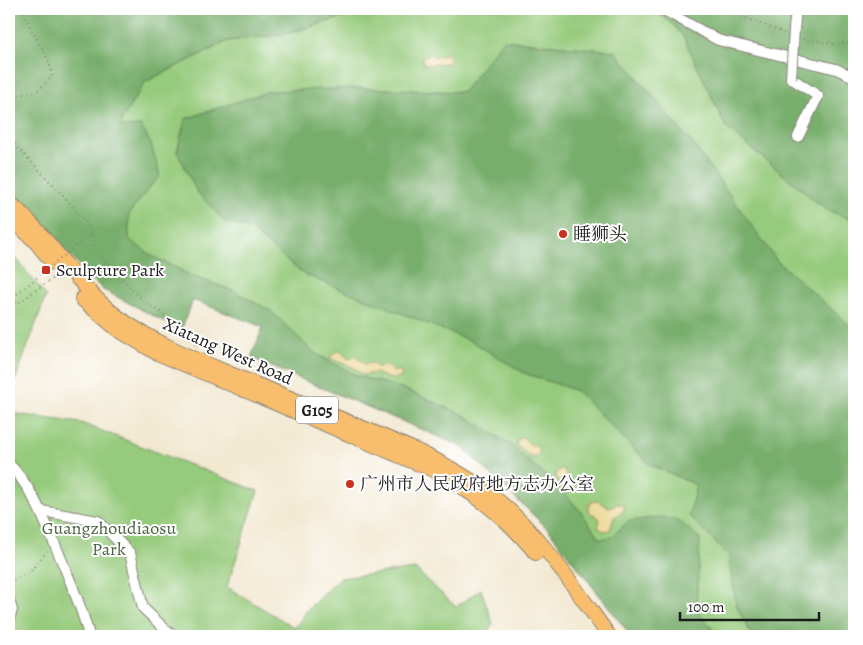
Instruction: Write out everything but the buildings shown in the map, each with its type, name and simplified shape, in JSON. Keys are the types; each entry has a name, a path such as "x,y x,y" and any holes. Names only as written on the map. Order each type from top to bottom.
{"highway":[{"name":"Xiatang West Road","path":"9,202 34,226 84,287 102,304 137,330 190,357 403,445 453,469 481,487 524,526 560,569 609,636"},
{"name":"Xiatang West Road","path":"9,216 35,242 86,302 97,313 129,337 148,348 416,462 472,493 496,511 515,530 541,560 598,636"}],"street":[{"path":"662,9 718,40 836,69 854,77"},
{"path":"796,9 791,78 818,96 798,137"},
{"path":"9,464 22,478 42,511 82,610 89,636"},
{"path":"42,511 98,521 130,552 143,608 175,636"},
{"path":"9,600 12,610 9,619"}],"path":[{"path":"9,106 12,99 21,93 36,91 52,77 47,56 35,36 23,9"},
{"path":"9,130 16,146 64,196 88,225 96,249 116,273 147,304 199,336 190,357"},
{"path":"9,298 92,234"},
{"path":"12,297 16,304 60,273"},
{"path":"9,582 30,572 43,558 53,542"}],"green space":[{"path":"9,9 372,9 285,34 228,41 145,82 122,119 121,127 141,126 151,144 160,176 129,214 129,239 152,256 194,277 234,291 271,311 313,352 357,376 402,388 464,415 509,444 562,490 581,512 600,539 612,537 628,521 661,517 679,521 700,539 696,610 719,636 631,636 548,529 461,446 251,358 263,327 193,300 181,330 102,289 9,192"},
{"path":"372,9 757,9 709,90 726,127 825,209 854,220 854,636 631,636 548,529 461,446 251,358 263,327 193,300 181,330 102,289 122,119 145,82 228,41 285,34"},
{"path":"649,9 854,9 854,220 825,209 726,127 683,36 669,20"},
{"path":"503,40 615,51 696,148 778,262 854,329 854,630 849,636 752,636 736,605 728,555 689,516 696,485 649,464 577,391 524,373 471,341 303,274 251,230 224,221 197,192 177,152 185,119 269,91 360,88 463,92"},
{"path":"9,249 46,296 9,397"},
{"name":"Guangzhoudiaosu Park","path":"9,413 81,423 258,491 227,587 295,628 308,609 340,578 415,569 456,607 481,589 493,624 485,636 9,636"}],"sand":[{"path":"448,53 449,63 424,65 422,57 430,54 435,58"},
{"path":"336,351 340,351 348,359 356,357 365,364 372,363 377,367 387,366 393,372 401,370 401,378 390,379 375,373 362,375 354,368 330,358"},
{"path":"523,437 530,444 539,448 539,455 532,458 516,445 518,439"},
{"path":"563,468 569,480 574,483 573,491 566,489 563,483 556,479 556,472"},
{"path":"598,501 610,508 617,504 625,504 623,512 614,517 610,530 603,531 598,527 600,520 597,516 590,513 588,507 591,502"}],"place":[{"name":"睡狮头","path":"563,234"},
{"name":"Sculpture Park","path":"46,270"},
{"name":"广州市人民政府地方志办公室","path":"350,484"}]}
